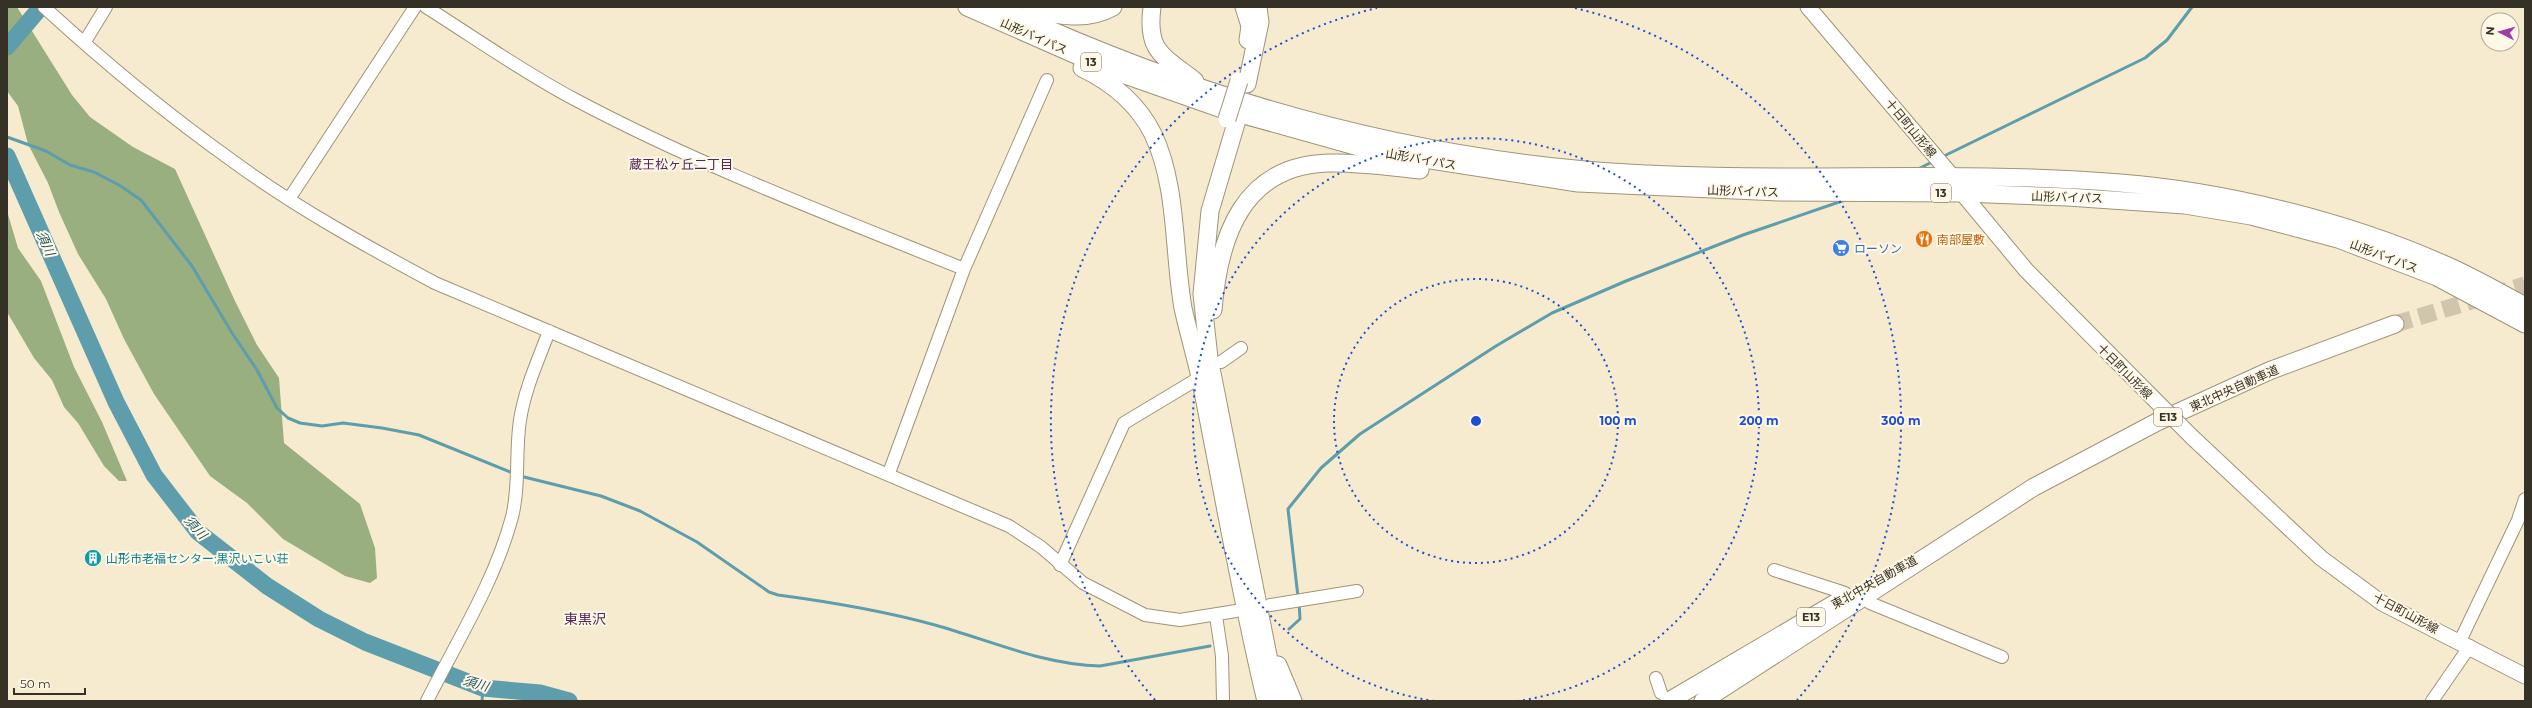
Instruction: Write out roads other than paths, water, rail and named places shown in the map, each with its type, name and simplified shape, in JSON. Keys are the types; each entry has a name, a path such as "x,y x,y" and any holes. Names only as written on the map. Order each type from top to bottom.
{"highway":[{"path":"956,7 964,13 1080,67 1104,80 1129,99 1152,133 1165,169 1184,308 1197,379 1257,629 1277,701"},
{"name":"山形バイパス","path":"967,7 1108,69 1255,119 1373,151 1578,183 1779,192 1962,193 2075,197 2171,204 2250,216 2286,224 2338,239 2388,256 2437,277 2525,324"},
{"name":"山形バイパス","path":"1000,7 1112,56 1206,89 1346,129 1409,145 1478,157 1576,169 1777,178 1952,176 2124,183 2248,203 2343,227 2442,263 2525,306"},
{"path":"1030,7 1045,12 1086,17 1113,7"},
{"path":"1152,7 1150,26 1153,42 1168,63 1206,89"},
{"path":"1243,82 1250,26 1244,7"},
{"path":"1197,379 1195,308 1199,230 1203,206 1232,119 1260,22 1258,7"},
{"path":"1232,119 1210,211 1202,294 1215,360 1257,629 1266,701"},
{"path":"1215,360 1215,285 1225,239 1239,209 1258,188 1277,174 1307,165 1329,163 1546,179"},
{"name":"東北中央自動車道","path":"1662,698 1724,660 1799,624 1954,536 2034,487 2157,422 2269,371 2395,324"},
{"name":"東北中央自動車道","path":"1703,701 1954,536"},
{"path":"1719,701 1857,600"},
{"path":"1255,701 1257,629"},
{"path":"1257,629 1292,701"}],"main road":[{"name":"十日町山形線","path":"1808,7 1952,176 1962,193 2026,270 2192,438 2321,558 2382,602 2525,676"}],"street":[{"path":"84,43 106,7"},
{"path":"290,198 415,7"},
{"path":"426,7 573,98 621,123 735,175 964,269"},
{"path":"48,11 84,43 235,163 370,248 435,283 889,473 1010,526 1042,548 1083,584 1146,615 1180,620 1236,612"},
{"path":"889,473 964,269 1047,80"},
{"path":"429,697 491,574 505,540 512,515 519,468 520,421 528,382 549,331"},
{"path":"1215,360 1241,348"},
{"path":"1060,565 1124,424 1197,379"},
{"path":"2432,701 2465,644 2518,520 2525,499"},
{"path":"1774,570 1857,600 2002,657"},
{"path":"1270,605 1357,591"},
{"path":"1216,616 1222,656 1223,701"},
{"path":"1656,678 1662,698"}],"waterway":[{"path":"7,47 41,7"},
{"path":"1946,155 2145,58 2167,40 2192,7"},
{"path":"7,137 46,151 70,165 94,172 119,185 141,200 192,266 232,333 257,370 277,408 288,418 300,423 322,426 343,423 419,435 515,474"},
{"name":"須川","path":"7,156 116,402 154,475 198,532 267,586 319,619 365,642 483,688 540,693 569,701"},
{"path":"1918,169 1930,163"},
{"path":"1298,597 1288,509 1321,468 1360,434 1496,346 1552,313 1626,281 1743,235 1845,200"},
{"path":"520,476 601,496 640,511 697,542 769,592 778,595 896,615 935,625 1037,657 1079,665 1100,666 1210,646"},
{"path":"1289,629 1300,619 1299,602"},
{"path":"482,701 483,688"}],"tunnel":[{"path":"2395,324 2525,285"}],"place":[{"name":"南部屋敷","path":"1924,239"},
{"name":"ローソン","path":"1841,248"},
{"name":"山形市老福センター;黒沢いこい荘","path":"93,558"}],"district":[{"name":"蔵王松ヶ丘二丁目","path":"681,164"},
{"name":"東黒沢","path":"585,619"}]}
